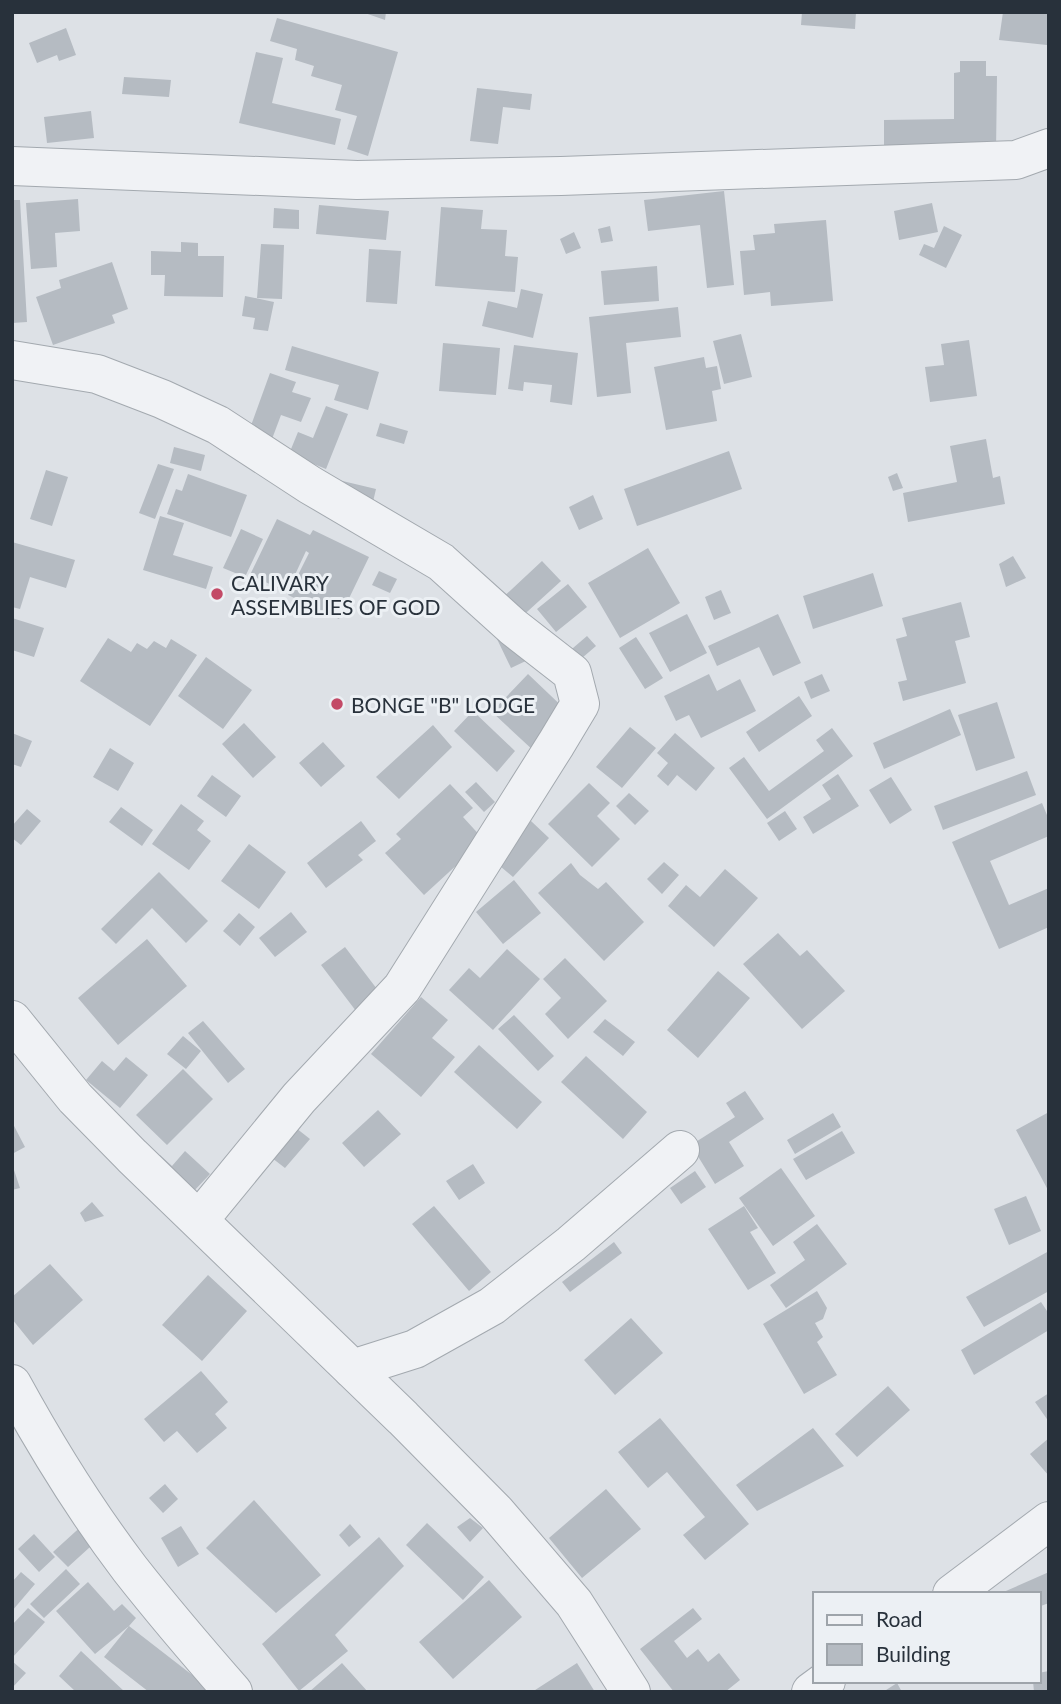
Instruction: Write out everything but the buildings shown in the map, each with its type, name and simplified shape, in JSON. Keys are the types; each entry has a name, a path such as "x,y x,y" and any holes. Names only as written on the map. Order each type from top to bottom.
{"street":[{"path":"12,166 371,180 575,176 1016,160 1049,148"},
{"path":"12,360 97,374 162,399 218,425 310,485 442,562 513,627 572,673 580,704 402,988 299,1098 199,1220"},
{"path":"12,1020 75,1098 403,1418 496,1513 574,1603 631,1692"},
{"path":"352,1369 415,1349 492,1306 571,1244 680,1150"},
{"path":"403,1418 407,1379 415,1349"},
{"path":"12,1384 79,1496 130,1567 233,1692"},
{"path":"956,1592 1049,1521"}],"place":[{"name":"CALIVARY ASSEMBLIES OF GOD","path":"217,594"},
{"name":"BONGE \"B\" LODGE","path":"337,704"}]}
